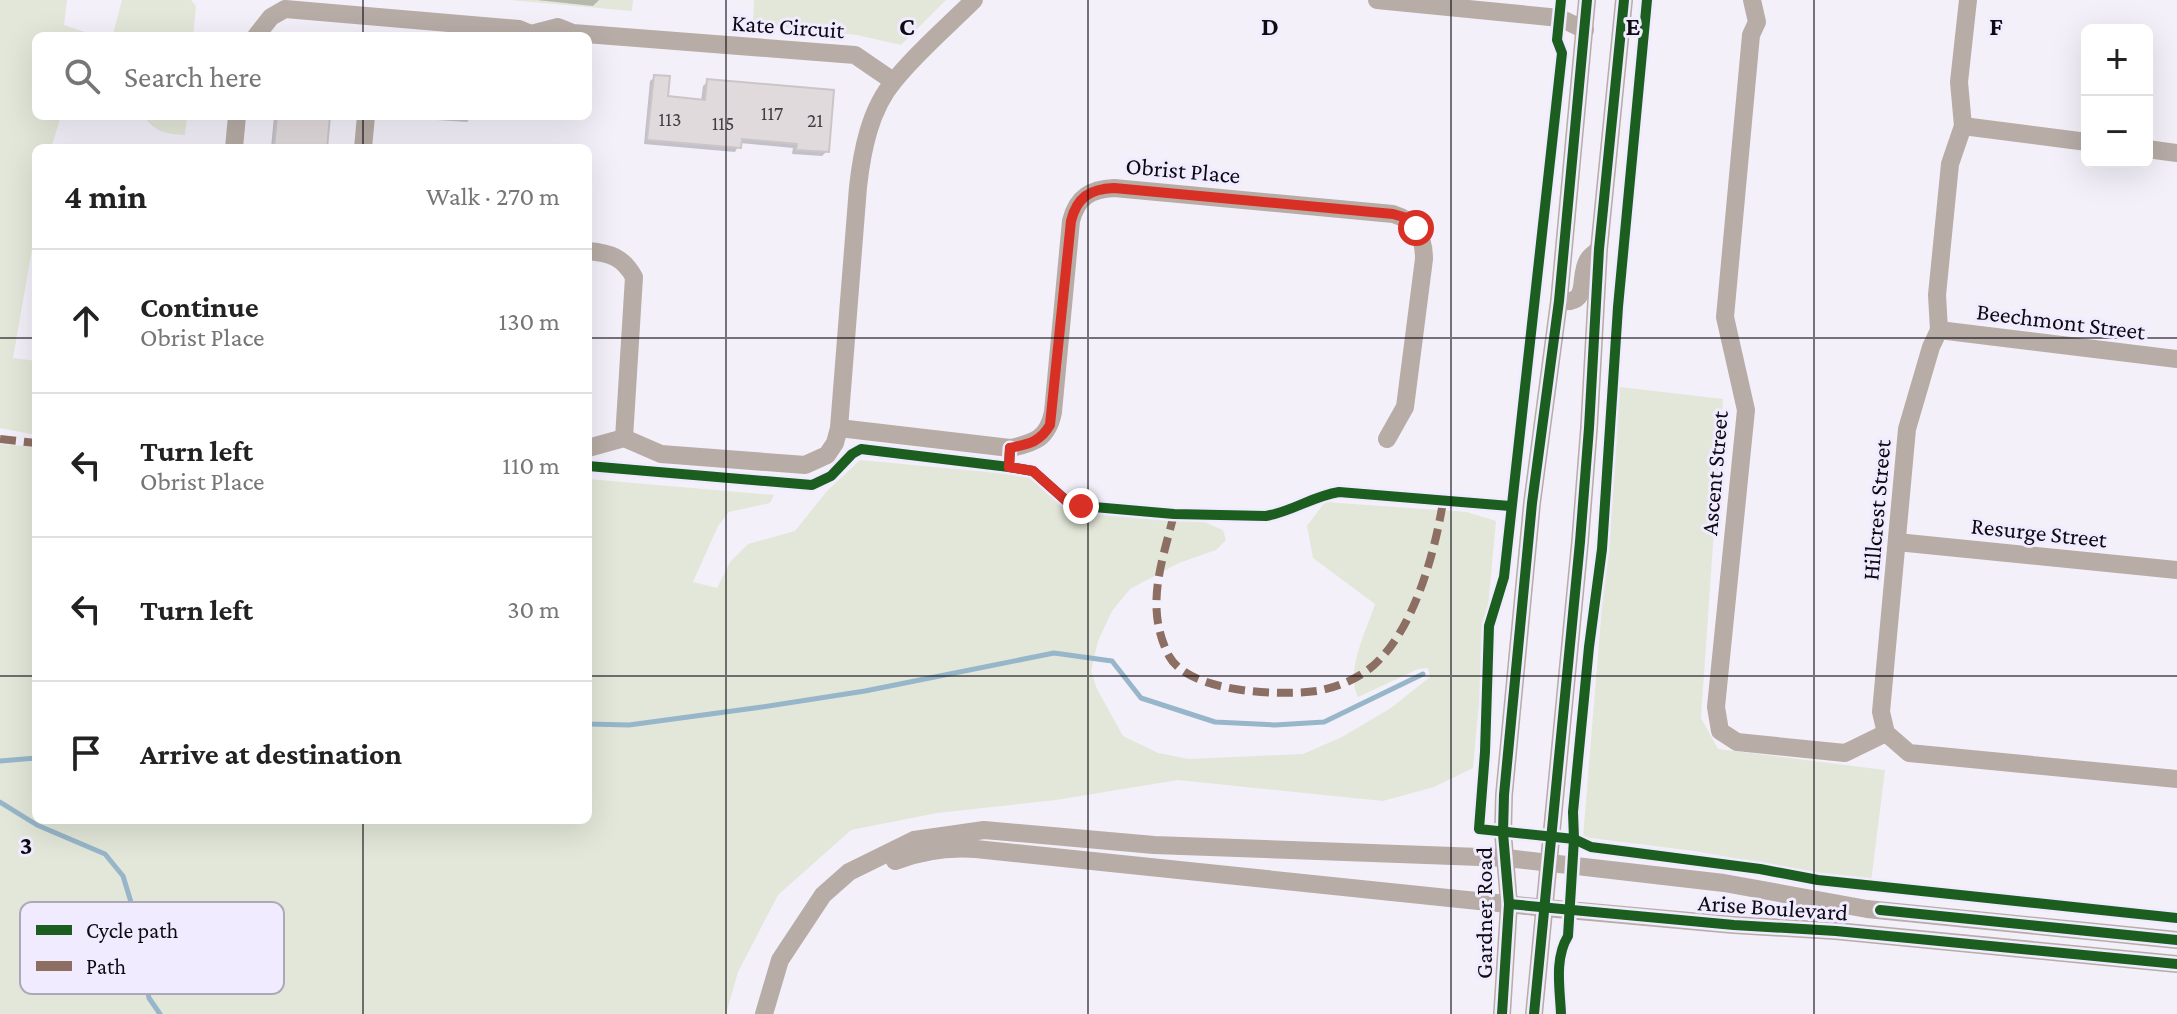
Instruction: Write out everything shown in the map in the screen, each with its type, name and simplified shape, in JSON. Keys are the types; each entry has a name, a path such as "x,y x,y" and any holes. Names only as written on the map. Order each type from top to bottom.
{"street":[{"path":"592,447 624,438 661,454 805,465 827,455 835,443 839,428 861,156 883,98 893,81 974,0"},
{"path":"1377,0 1560,18 1585,30"},
{"name":"Gardner Road","path":"1502,1014 1509,904 1503,833 1506,779 1532,503 1559,301 1587,0"},
{"path":"1534,1014 1589,428 1599,249 1624,0"},
{"name":"Ascent Street","path":"1752,0 1757,22 1751,35 1725,317 1746,410 1716,707 1720,731 1737,742 1845,753 1878,740 1886,733"},
{"name":"Hillcrest Street","path":"1886,733 1881,712 1907,429 1939,330 1937,295 1950,164 1963,126 1959,82 1968,0"},
{"name":"Kate Circuit","path":"259,32 271,17 285,9 526,32"},
{"path":"374,32 376,16"},
{"name":"Kate Circuit","path":"539,32 558,27 570,32"},
{"name":"Kate Circuit","path":"592,34 855,55 893,81"},
{"path":"234,144 237,120"},
{"path":"363,144 366,120"},
{"path":"1963,126 2081,141"},
{"path":"2153,150 2177,153"},
{"name":"Obrist Place","path":"839,428 1010,448 1032,444 1044,436 1053,412 1075,205 1096,189 1114,188 1393,214 1407,218 1424,241 1424,259 1405,407 1387,439"},
{"path":"1559,301 1576,299 1582,290 1587,261 1599,249"},
{"path":"592,252 618,257 634,277 624,438"},
{"name":"Beechmont Street","path":"1939,330 2177,359"},
{"name":"Resurge Street","path":"1897,542 2177,570"},
{"path":"1886,733 1909,753 2177,779"},
{"name":"Arise Boulevard","path":"823,895 849,872 914,840 984,830 1154,845 1507,858 1724,883 1867,909 2177,940"},
{"path":"1152,868 1154,845"},
{"name":"Arise Boulevard","path":"823,895 866,871 916,853 957,848 1546,908 1836,931 2177,964"},
{"path":"764,1014 780,960 823,895"}],"shaded area":[{"path":"0,0 67,0 64,25 85,32 32,32 32,120 60,120 52,144 32,144 32,249 13,358 32,360 32,434 0,428"},
{"path":"122,0 191,0 196,6 193,32 114,32"},
{"path":"510,0 633,0 632,11"},
{"path":"754,0 946,0 901,45 857,35 753,24"},
{"path":"148,120 187,120 185,135 162,132"},
{"path":"1620,387 1723,399 1701,718 1718,749 1885,770 1871,882 1694,851 1583,837"},
{"path":"0,444 32,447 32,824 592,824 592,479 774,495 770,503 729,512 718,526 693,582 717,588 730,562 748,544 795,531 827,491 860,460 1030,476 1065,509 1188,515 1223,530 1226,540 1216,550 1179,563 1130,589 1112,611 1098,641 1091,671 1097,689 1123,736 1158,753 1189,759 1303,754 1342,737 1391,708 1430,677 1428,668 1418,669 1358,697 1354,675 1356,663 1375,604 1313,558 1307,526 1325,502 1467,512 1496,521 1473,768 1434,787 1383,801 1178,780 1056,800 937,813 851,830 778,895 738,972 726,1014 0,1014"}],"building":[{"path":"654,75 670,76 668,96 705,100 707,79 834,90 829,152 796,150 797,144 742,139 741,148 647,140"},
{"path":"277,120 330,120 327,144 274,144"}],"waterway":[{"path":"592,724 629,725 762,707 865,691 1054,653 1112,661 1141,698 1215,722 1275,725 1324,722 1423,674"},
{"path":"0,761 32,758"},
{"path":"0,802 32,822"},
{"path":"35,824 105,854 123,876 131,902"},
{"path":"148,994 160,1014"}],"marked path":[{"path":"0,439 32,443"},
{"path":"1174,514 1156,602 1162,638 1169,656 1195,678 1215,685 1281,693 1317,691 1343,684 1381,658 1414,605 1435,542 1443,502"}],"cycle path":[{"path":"1561,0 1557,40 1562,53 1504,577 1489,626 1479,829 1574,839 1591,847 1760,869 1818,880 2177,918"},
{"path":"1502,1014 1509,904 1503,833 1504,795 1532,503 1559,301 1587,0"},
{"path":"1534,1014 1580,542 1599,249 1624,0"},
{"path":"1561,1014 1559,964 1568,936 1573,812 1602,549 1618,307 1647,0"},
{"path":"1010,448 1009,467 1033,471 1071,505 1174,514 1266,516 1339,492 1510,506"},
{"path":"592,466 812,485 831,476 861,449 1009,467"},
{"path":"1509,904 2177,964"},
{"path":"1880,910 2177,940"}],"route":[{"path":"1081,506 1071,505 1033,471 1009,467 1010,448 1032,444 1044,436 1050,425 1071,221 1075,205 1084,196 1096,189 1114,188 1393,214 1407,218 1416,228"}]}
